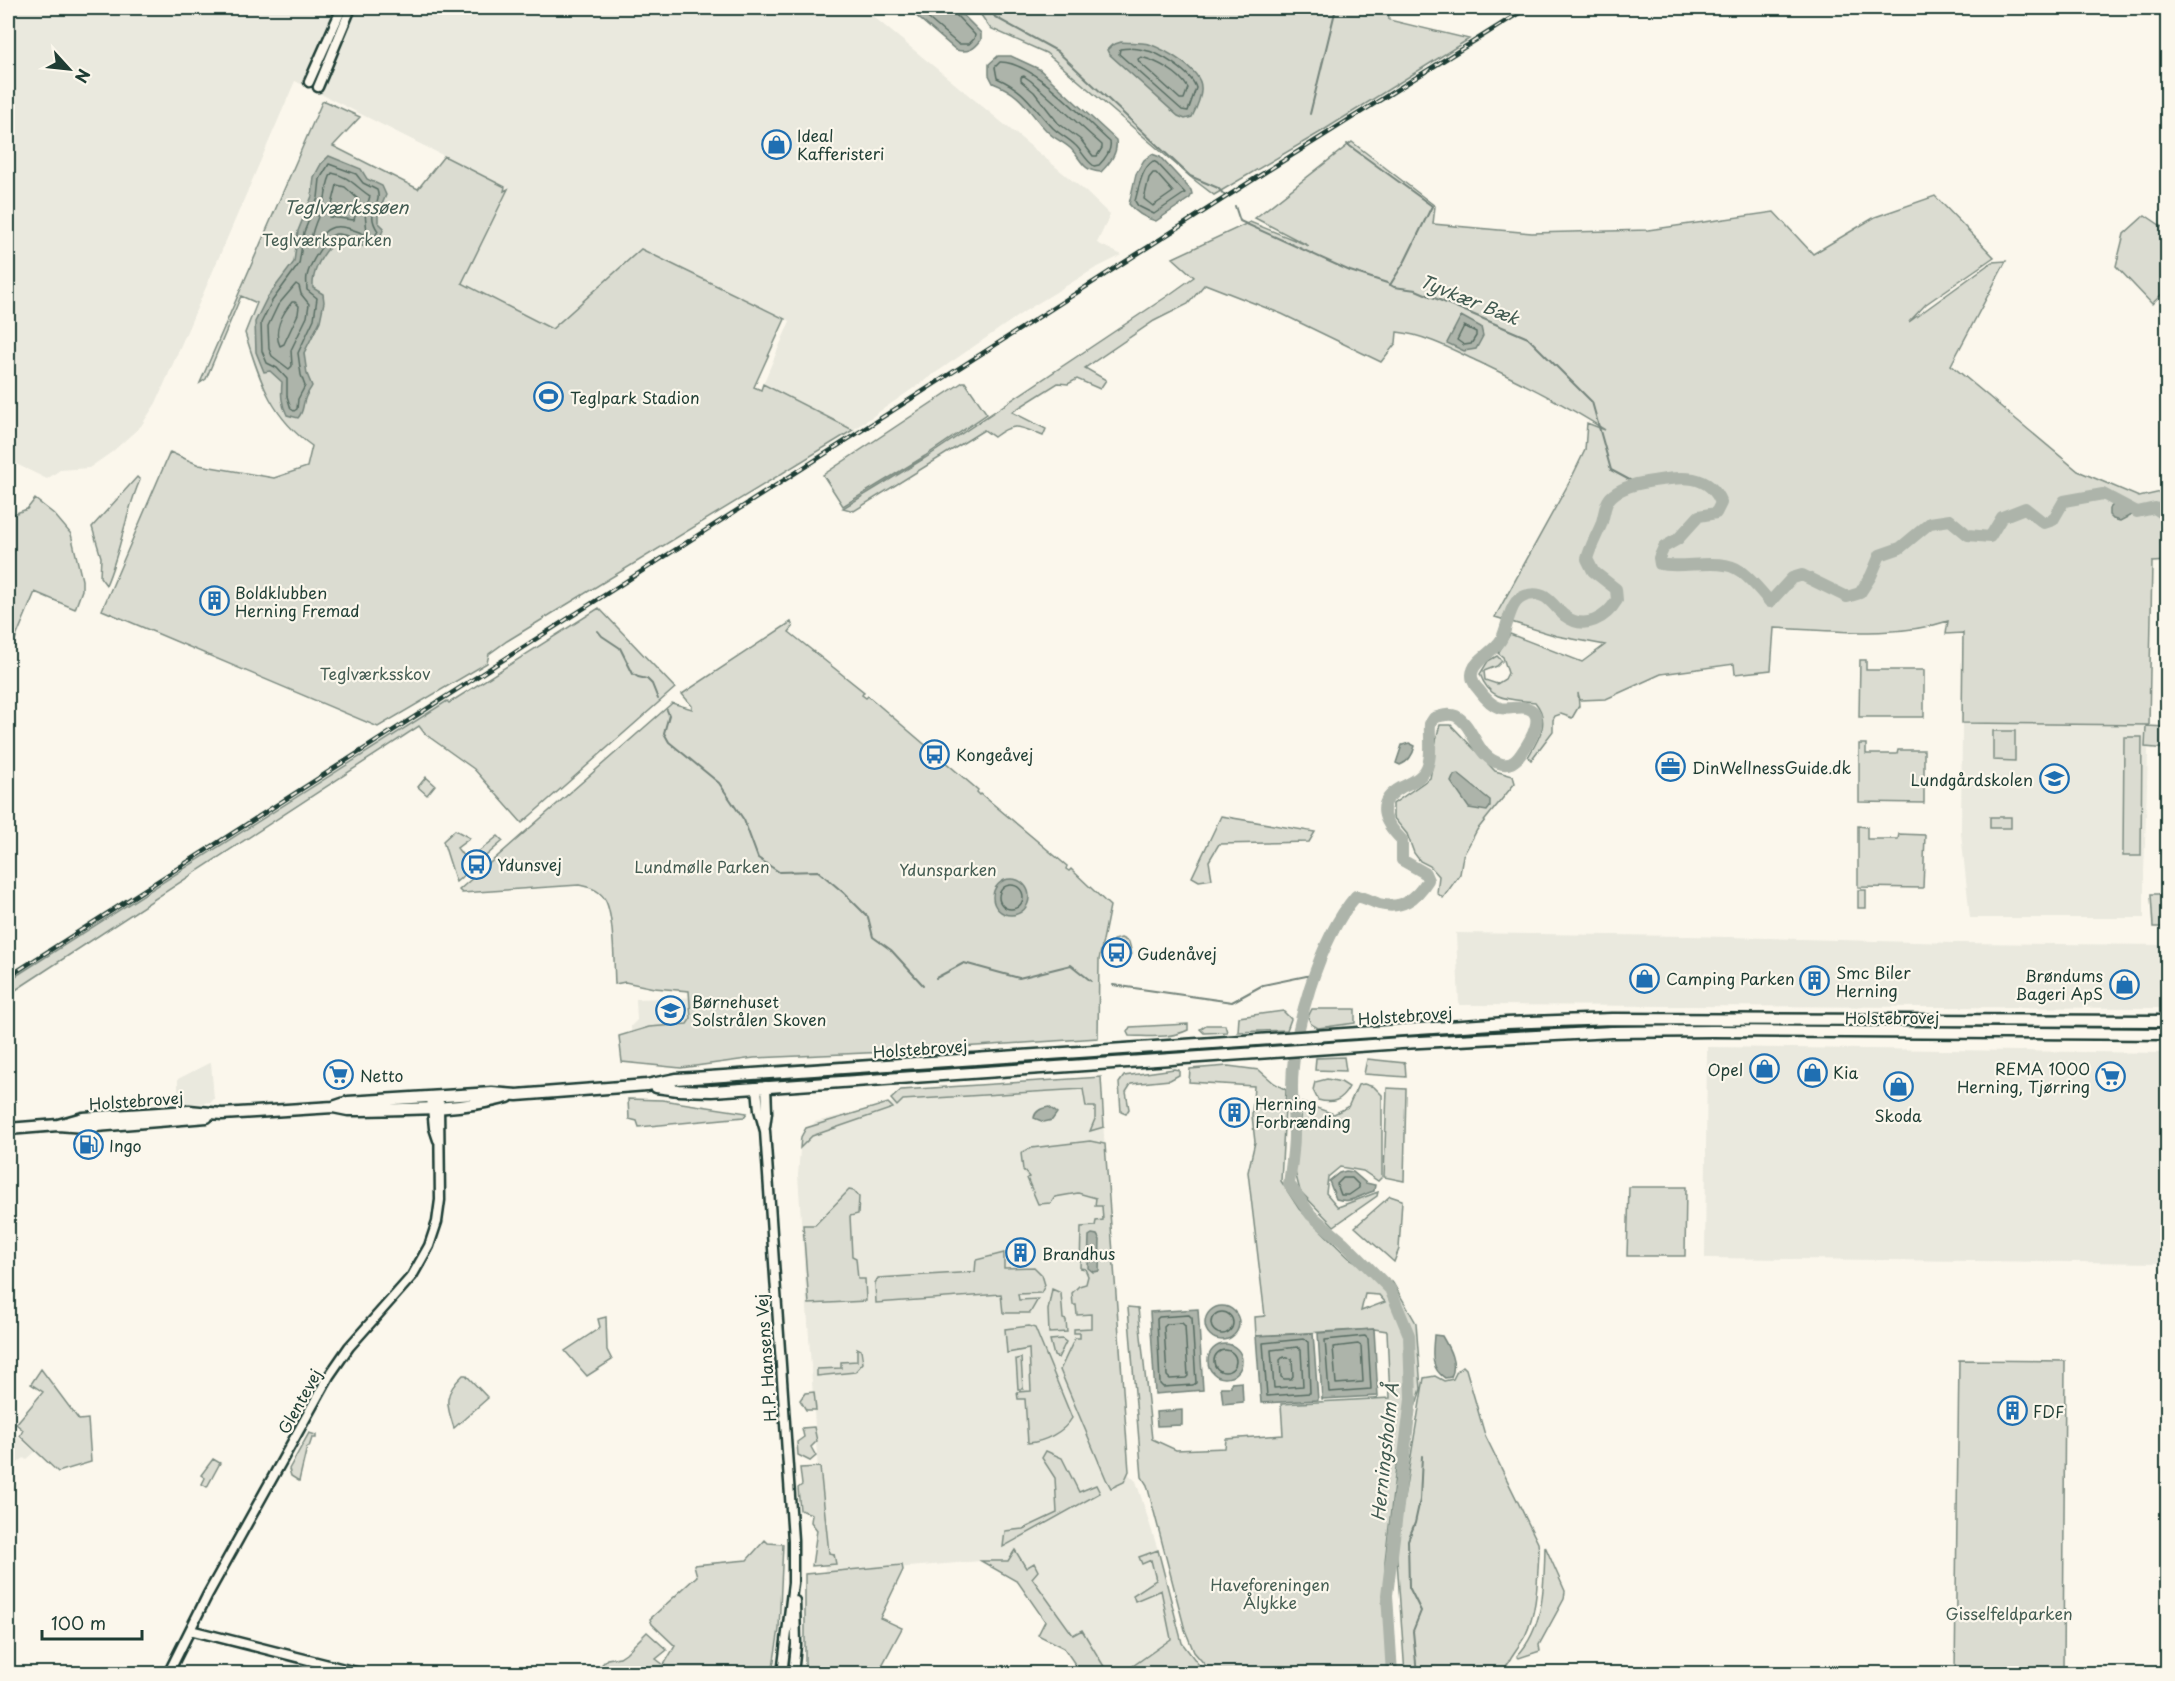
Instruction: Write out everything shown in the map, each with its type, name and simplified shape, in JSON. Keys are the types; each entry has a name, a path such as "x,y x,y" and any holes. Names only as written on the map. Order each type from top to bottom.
{"main road":[{"name":"Holstebrovej","path":"8,1129 58,1125 84,1127 200,1119 217,1114 333,1107 348,1102 436,1102 470,1105 517,1095 647,1085 678,1090 712,1091 832,1068 1507,1023 1612,1019 2168,1021"},
{"name":"Holstebrovej","path":"761,1082 1522,1036 1676,1031 2168,1034"},
{"name":"Holstebrovej","path":"436,1102 492,1093 517,1095"}],"street":[{"path":"309,82 342,8"},
{"path":"318,87 351,8"},
{"name":"H.P. Hansens Vej","path":"761,1082 759,1110 765,1131 793,1540 796,1616 793,1674"},
{"name":"Glentevej","path":"168,1674 208,1594 329,1376 349,1347 405,1285 421,1262 434,1234 440,1200 440,1146 434,1128 436,1102"},
{"name":"H.P. Hansens Vej","path":"782,1674 793,1583"},
{"path":"190,1630 364,1674"}],"shaded area":[{"path":"8,8 863,8 1085,191 1110,215 1097,243 1122,255 1094,269 1025,311 853,430 763,384 790,321 641,249 552,329 462,283 508,188 295,81 156,403 141,426 112,452 89,468 60,470 47,479 8,460"},
{"name":"Lundgårdskolen","path":"1962,723 2149,725 2144,918 1970,918 1961,833"},
{"path":"1456,933 2167,945 2167,1008 1459,1005"},
{"name":"Børnehuset Solstrålen Skoven","path":"705,997 705,1026 632,1041 631,1026 637,1020 636,999"},
{"path":"1707,1047 2167,1053 2167,1263 1705,1258"},
{"path":"211,1062 214,1099 211,1102 185,1105 178,1095 178,1079"},
{"path":"1092,1081 1101,1088 1125,1471 1136,1481 1158,1550 1182,1643 1139,1673 1081,1673 1064,1648 1038,1635 1045,1621 1018,1582 981,1561 825,1574 798,1175 801,1137 815,1122 891,1103"},
{"path":"8,1428 35,1452 8,1470"}],"green space":[{"path":"976,8 1388,8 1389,20 1469,39 1319,133 1214,195 1046,53 990,28"},
{"name":"Teglpark Stadion","path":"325,101 360,117 333,146 418,189 444,156 505,187 504,191 508,189 462,283 552,329 641,249 785,319 754,387 761,390 763,384 853,430 507,641 489,654 487,663 378,727 102,610 170,452 199,465 274,478 307,467 312,446 286,422 268,396 245,333 257,303 241,296 206,379 200,383 322,102"},
{"path":"1352,142 1435,206 1433,224 1532,233 1648,230 1774,212 1813,254 1875,217 1935,196 1994,257 1926,304 1909,322 1992,262 2006,261 1951,365 2078,471 2139,497 2161,492 2167,495 2168,561 2152,562 2149,725 1962,723 1963,633 1946,634 1948,621 1927,627 1884,632 1774,628 1771,670 1735,674 1734,664 1661,674 1606,699 1580,700 1578,693 1579,706 1572,718 1561,714 1555,716 1553,731 1531,760 1528,757 1542,730 1540,709 1535,702 1509,699 1495,694 1489,690 1480,674 1488,661 1497,656 1502,661 1497,666 1484,671 1485,680 1497,684 1505,679 1508,673 1503,657 1498,653 1510,634 1582,662 1605,645 1557,636 1495,617 1585,450 1587,423 1605,430 1527,386 1429,340 1397,332 1396,343 1381,362 1282,314 1205,284 1188,304 1154,321 1085,368 1106,380 1100,389 1077,379 1068,384 1058,383 1012,412 1046,429 1043,436 1018,427 1007,429 994,437 984,430 854,511 843,508 925,458 1194,277 1173,258 1250,222 1309,246 1255,218"},
{"path":"2145,215 2167,230 2167,289 2152,304 2116,266 2124,234"},
{"path":"963,382 987,414 925,456 843,506 823,475"},
{"path":"137,477 140,480 106,585 100,577 101,557 92,527"},
{"path":"35,499 54,514 71,534 82,580 82,590 75,609 35,592 14,642 8,639 8,516 27,509"},
{"path":"599,608 675,688 522,823 474,769 425,734 419,726 8,995 8,981 447,701 449,703"},
{"path":"791,622 793,627 789,632 864,692 862,695 866,698 868,696 978,790 980,795 1067,866 1066,869 1069,871 1071,869 1110,906 1099,960 1098,1038 754,1058 681,1068 622,1062 619,1036 649,1027 687,1024 691,1018 689,991 654,988 625,982 615,984 612,926 602,895 593,889 579,885 462,893 459,890 672,703 692,709 682,694"},
{"path":"1860,660 1866,660 1866,670 1924,670 1924,717 1859,717"},
{"path":"1440,725 1451,725 1495,771 1513,776 1515,783 1477,830 1463,856 1460,874 1443,898 1437,893 1439,876 1430,866 1420,861 1414,853 1407,834 1393,817 1393,804 1430,778"},
{"path":"2146,726 2167,727 2167,749 2145,747"},
{"path":"1993,731 2015,731 2015,761 1993,760"},
{"path":"2124,737 2142,737 2141,856 2123,856"},
{"path":"1859,744 1866,744 1866,754 1897,754 1898,750 1924,750 1924,803 1859,802"},
{"path":"426,777 435,785 427,795 418,787"},
{"path":"1221,816 1315,832 1309,842 1219,844 1209,861 1212,879 1199,881 1192,877"},
{"path":"1990,817 2011,817 2011,828 1990,828"},
{"path":"1858,826 1867,827 1867,839 1898,839 1899,834 1925,835 1923,888 1858,887"},
{"path":"455,830 470,838 457,848 467,861 498,836 503,841 456,882 443,841"},
{"path":"1858,890 1866,890 1866,908 1858,908"},
{"path":"2151,894 2167,894 2167,927 2153,927"},
{"path":"1121,938 1129,942 1132,954 1125,963 1110,964 1113,940"},
{"path":"1312,1009 1355,1009 1355,1023 1318,1028 1311,1024 1308,1017"},
{"path":"1283,1011 1291,1019 1287,1030 1238,1032 1239,1017"},
{"path":"1188,1024 1188,1030 1167,1036 1129,1036 1127,1032 1130,1027"},
{"path":"1206,1025 1225,1025 1227,1032 1204,1033 1200,1029"},
{"path":"1344,1057 1346,1071 1315,1070 1316,1058"},
{"path":"1367,1059 1405,1063 1406,1077 1364,1074"},
{"name":"Haveforeningen Ålykke","path":"1228,1066 1259,1070 1286,1090 1281,1181 1299,1209 1349,1258 1393,1283 1416,1323 1421,1389 1396,1467 1385,1561 1387,1673 1212,1673 1194,1652 1185,1630 1147,1485 1142,1477 1128,1307 1138,1308 1152,1439 1176,1450 1225,1448 1226,1439 1283,1435 1281,1404 1390,1398 1387,1331 1374,1329 1256,1336 1255,1317 1265,1316 1248,1172 1255,1142 1252,1116 1254,1086 1189,1082 1190,1069","holes":["1365,1294 1379,1295 1385,1302 1361,1311"]},
{"path":"1179,1070 1179,1075 1170,1080 1131,1084 1126,1092 1129,1109 1126,1114 1121,1112 1119,1083 1124,1076"},
{"path":"1101,1077 1104,1127 1090,1131 1095,1119 1095,1107 1086,1107 1083,1089 903,1100 897,1106 891,1099 901,1090"},
{"path":"1327,1079 1341,1082 1349,1087 1343,1096 1336,1100 1328,1102 1318,1100 1313,1090 1315,1082"},
{"path":"1358,1085 1374,1087 1382,1095 1382,1177 1378,1181 1363,1171 1340,1167 1328,1177 1326,1193 1338,1207 1378,1192 1377,1196 1334,1226 1300,1191 1294,1168 1302,1103 1334,1114 1348,1107"},
{"path":"1387,1088 1406,1089 1404,1181 1384,1177"},
{"path":"628,1099 662,1100 747,1113 744,1117 639,1127 637,1121 629,1119"},
{"path":"888,1103 893,1108 812,1136 800,1148 801,1137 806,1128"},
{"path":"1090,1141 1105,1144 1129,1471 1124,1482 1111,1488 1060,1370 1075,1338 1080,1338 1080,1333 1074,1333 1074,1329 1091,1328 1091,1314 1077,1315 1072,1293 1079,1286 1086,1284 1088,1276 1085,1269 1080,1268 1081,1227 1095,1226 1096,1221 1103,1220 1102,1206 1095,1206 1096,1198 1078,1193 1055,1197 1051,1203 1038,1204 1027,1178 1029,1177 1023,1170 1021,1153 1031,1148"},
{"path":"1629,1187 1686,1187 1685,1256 1627,1256"},
{"path":"849,1190 854,1191 859,1197 858,1214 850,1216 852,1256 856,1258 858,1279 865,1279 866,1301 809,1304 803,1225 815,1225"},
{"path":"1390,1196 1402,1200 1399,1249 1394,1262 1355,1227"},
{"path":"1004,1253 1004,1268 1034,1267 1042,1275 1045,1285 1041,1293 1018,1294 1019,1300 1038,1299 1030,1313 1003,1313 1001,1294 876,1303 875,1283 878,1278 975,1272 976,1260"},
{"path":"1052,1289 1061,1293 1063,1319 1066,1320 1067,1332 1049,1333 1048,1310"},
{"path":"606,1317 607,1350 612,1360 587,1376 565,1351 598,1329 600,1327 598,1319"},
{"path":"1029,1326 1035,1328 1072,1418 1064,1428 1053,1435 1028,1443 1025,1399 1018,1399 1017,1392 1031,1391 1029,1349 1007,1353 1005,1329"},
{"path":"1062,1339 1066,1342 1058,1358 1054,1356 1050,1340"},
{"path":"857,1348 861,1350 863,1363 855,1372 817,1376 817,1369 841,1368 841,1362 857,1361"},
{"path":"1021,1358 1023,1389 1018,1389 1016,1359"},
{"name":"Gisselfeldparken","path":"1959,1360 2065,1361 2063,1673 1955,1673"},
{"path":"1463,1366 1466,1369 1485,1435 1538,1543 1535,1605 1525,1636 1504,1673 1405,1674 1396,1546 1424,1378 1435,1376 1444,1381 1453,1379"},
{"path":"41,1369 79,1420 88,1419 91,1462 58,1472 20,1436 23,1430 16,1424 43,1392 31,1384"},
{"path":"463,1375 466,1375 488,1398 454,1428 448,1399 452,1388"},
{"path":"814,1392 816,1410 806,1410 800,1400 805,1393"},
{"path":"814,1427 817,1441 811,1447 816,1456 810,1461 798,1455 797,1442 804,1437 802,1428"},
{"path":"309,1433 316,1435 316,1438 312,1438 307,1447 299,1481 291,1476 289,1469"},
{"path":"1046,1451 1062,1458 1079,1492 1096,1485 1100,1493 1003,1547 1005,1531 1023,1529 1057,1513 1055,1478 1042,1458"},
{"path":"213,1459 220,1463 207,1487 202,1484 205,1478 201,1475"},
{"path":"820,1467 829,1553 834,1554 836,1564 812,1566 817,1530 811,1522 812,1514 800,1510 798,1488 802,1485 800,1468"},
{"path":"765,1540 768,1543 783,1544 779,1629 772,1673 594,1673 607,1659 620,1657 626,1653 647,1632 667,1650 656,1659 664,1665 675,1646 652,1624 650,1619 697,1576 694,1565 747,1560"},
{"path":"1545,1546 1565,1591 1564,1599 1539,1645 1540,1651 1519,1658 1517,1656 1526,1645 1538,1618 1543,1590"},
{"path":"1015,1550 1026,1568 1034,1563 1038,1571 1032,1578 1073,1635 1082,1630 1108,1673 1081,1673 1064,1648 1038,1635 1045,1621 1018,1582 981,1561 1008,1561"},
{"path":"1158,1550 1182,1643 1205,1673 1123,1673 1171,1639 1161,1590 1135,1601 1133,1595 1156,1580 1151,1560 1142,1564 1139,1557"},
{"path":"902,1565 903,1570 880,1618 902,1628 878,1673 805,1673 805,1574"}],"water":[{"path":"907,8 959,8 960,12 981,33 981,40 970,50 956,50"},
{"path":"1121,42 1149,44 1172,55 1195,73 1201,91 1192,117 1185,119 1178,116 1109,54 1107,50 1112,45"},
{"path":"998,56 1011,56 1039,69 1116,140 1113,157 1101,172 1087,168 1070,148 1049,133 1013,93 993,83 989,75 989,64"},
{"path":"1152,154 1160,157 1191,190 1192,194 1190,198 1156,221 1141,215 1129,204 1136,174 1144,160"},
{"name":"Teglværkssøen","path":"329,156 361,169 367,179 382,186 386,195 378,214 378,222 384,228 377,244 372,246 336,240 316,268 313,288 323,294 324,302 320,321 304,353 307,374 312,386 298,418 287,415 285,411 282,382 270,371 264,372 256,352 255,322 267,298 294,262 298,231 312,196 314,177 321,164"},
{"path":"1461,316 1481,327 1483,336 1476,349 1464,351 1447,343"},
{"path":"2117,501 2137,512 2120,521 2113,519 2109,515 2109,509"},
{"path":"1409,743 1415,746 1408,760 1400,765 1396,763 1402,745"},
{"path":"1458,774 1490,800 1490,807 1487,811 1469,808 1451,782 1454,775"},
{"path":"1011,879 1024,884 1029,897 1024,910 1011,915 998,910 993,897 998,884"},
{"path":"1049,1107 1057,1113 1052,1120 1044,1122 1034,1118 1037,1111"},
{"path":"1353,1172 1366,1183 1375,1185 1374,1191 1351,1200 1336,1199 1329,1181 1339,1173"},
{"path":"1097,1235 1100,1240 1099,1271 1093,1272 1088,1268 1089,1236"},
{"path":"1222,1306 1234,1311 1239,1323 1234,1335 1222,1340 1210,1335 1205,1323 1210,1311"},
{"path":"1198,1309 1203,1390 1155,1394 1150,1312"},
{"path":"1374,1329 1378,1396 1322,1399 1318,1333"},
{"path":"1313,1333 1318,1400 1261,1403 1256,1336"},
{"path":"1434,1335 1442,1336 1450,1351 1454,1367 1451,1377 1445,1378 1436,1369 1433,1353"},
{"path":"1225,1344 1237,1349 1242,1361 1237,1373 1225,1378 1213,1373 1208,1361 1213,1349"},
{"path":"1242,1382 1243,1402 1223,1404 1221,1387 1231,1387 1231,1383"},
{"path":"1182,1410 1182,1425 1157,1426 1156,1412"}],"waterway":[{"name":"Tyvkær Bæk","path":"990,8 995,17 1057,51 1190,176 1218,188 1226,197"},
{"path":"1310,114 1336,8"},
{"path":"1347,144 1432,206 1405,261 1390,285"},
{"name":"Tyvkær Bæk","path":"1235,206 1240,221 1350,271 1394,287 1416,290 1528,338 1592,402 1611,470 1637,484"},
{"name":"Herningsholm Å","path":"1392,1674 1387,1595 1411,1399 1409,1335 1390,1289 1343,1242 1311,1215 1289,1184 1294,1140 1293,1065 1302,1014 1319,961 1330,936 1356,896 1379,904 1401,904 1419,893 1428,880 1425,873 1402,860 1402,840 1390,826 1384,813 1387,800 1393,793 1417,779 1425,771 1430,755 1430,724 1434,718 1456,716 1493,761 1509,764 1519,757 1533,735 1536,716 1527,708 1503,708 1491,703 1474,683 1473,670 1478,662 1501,640 1513,606 1522,597 1541,595 1565,616 1580,622 1594,620 1607,612 1617,600 1616,589 1593,571 1587,559 1608,501 1617,492 1632,485 1683,478 1701,481 1709,486 1721,503 1716,513 1699,516 1678,539 1664,547 1659,558 1660,564 1713,564 1733,567 1748,578 1770,602 1792,578 1802,575 1847,597 1860,593 1871,576 1880,555 1900,548 1930,523 1950,520 1968,535 1990,537 2002,517 2025,508 2044,523 2053,520 2064,501 2103,494 2137,512 2155,508 2168,517"},
{"path":"598,631 620,648 633,674 647,679 652,684 658,699"},
{"path":"667,710 669,715 664,733 669,742 719,783 744,820 758,858 779,872 818,871 868,917 873,937 891,950 923,985"},
{"path":"936,978 964,963 1019,978 1071,965 1091,981"},
{"path":"1113,985 1232,1002 1263,985 1316,974"},
{"path":"1417,1674 1413,1631 1421,1611 1409,1587 1408,1540 1415,1523 1420,1500 1422,1456"}],"railway":[{"path":"8,977 1259,176 1527,8"}],"place":[{"name":"Ideal Kafferisteri","path":"776,144"},
{"name":"Teglpark Stadion","path":"549,397"},
{"name":"Boldklubben Herning Fremad","path":"214,601"},
{"name":"Kongeåvej","path":"935,754"},
{"name":"DinWellnessGuide.dk","path":"1671,767"},
{"name":"Lundgårdskolen","path":"2054,779"},
{"name":"Ydunsvej","path":"476,864"},
{"name":"Gudenåvej","path":"1116,953"},
{"name":"Camping Parken","path":"1645,978"},
{"name":"Smc Biler Herning","path":"1815,981"},
{"name":"Brøndums Bageri ApS","path":"2124,984"},
{"name":"Børnehuset Solstrålen Skoven","path":"671,1010"},
{"name":"Opel","path":"1764,1069"},
{"name":"Kia","path":"1812,1072"},
{"name":"Netto","path":"339,1075"},
{"name":"REMA 1000 Herning, Tjørring","path":"2111,1077"},
{"name":"Skoda","path":"1898,1087"},
{"name":"Herning Forbrænding","path":"1234,1112"},
{"name":"Ingo","path":"88,1145"},
{"name":"Brandhus","path":"1021,1253"},
{"name":"FDF","path":"2012,1411"}],"park label":[{"name":"Teglværksparken","path":"327,239"},
{"name":"Teglværksskov","path":"375,673"},
{"name":"Lundmølle Parken","path":"702,866"},
{"name":"Ydunsparken","path":"948,869"}]}
